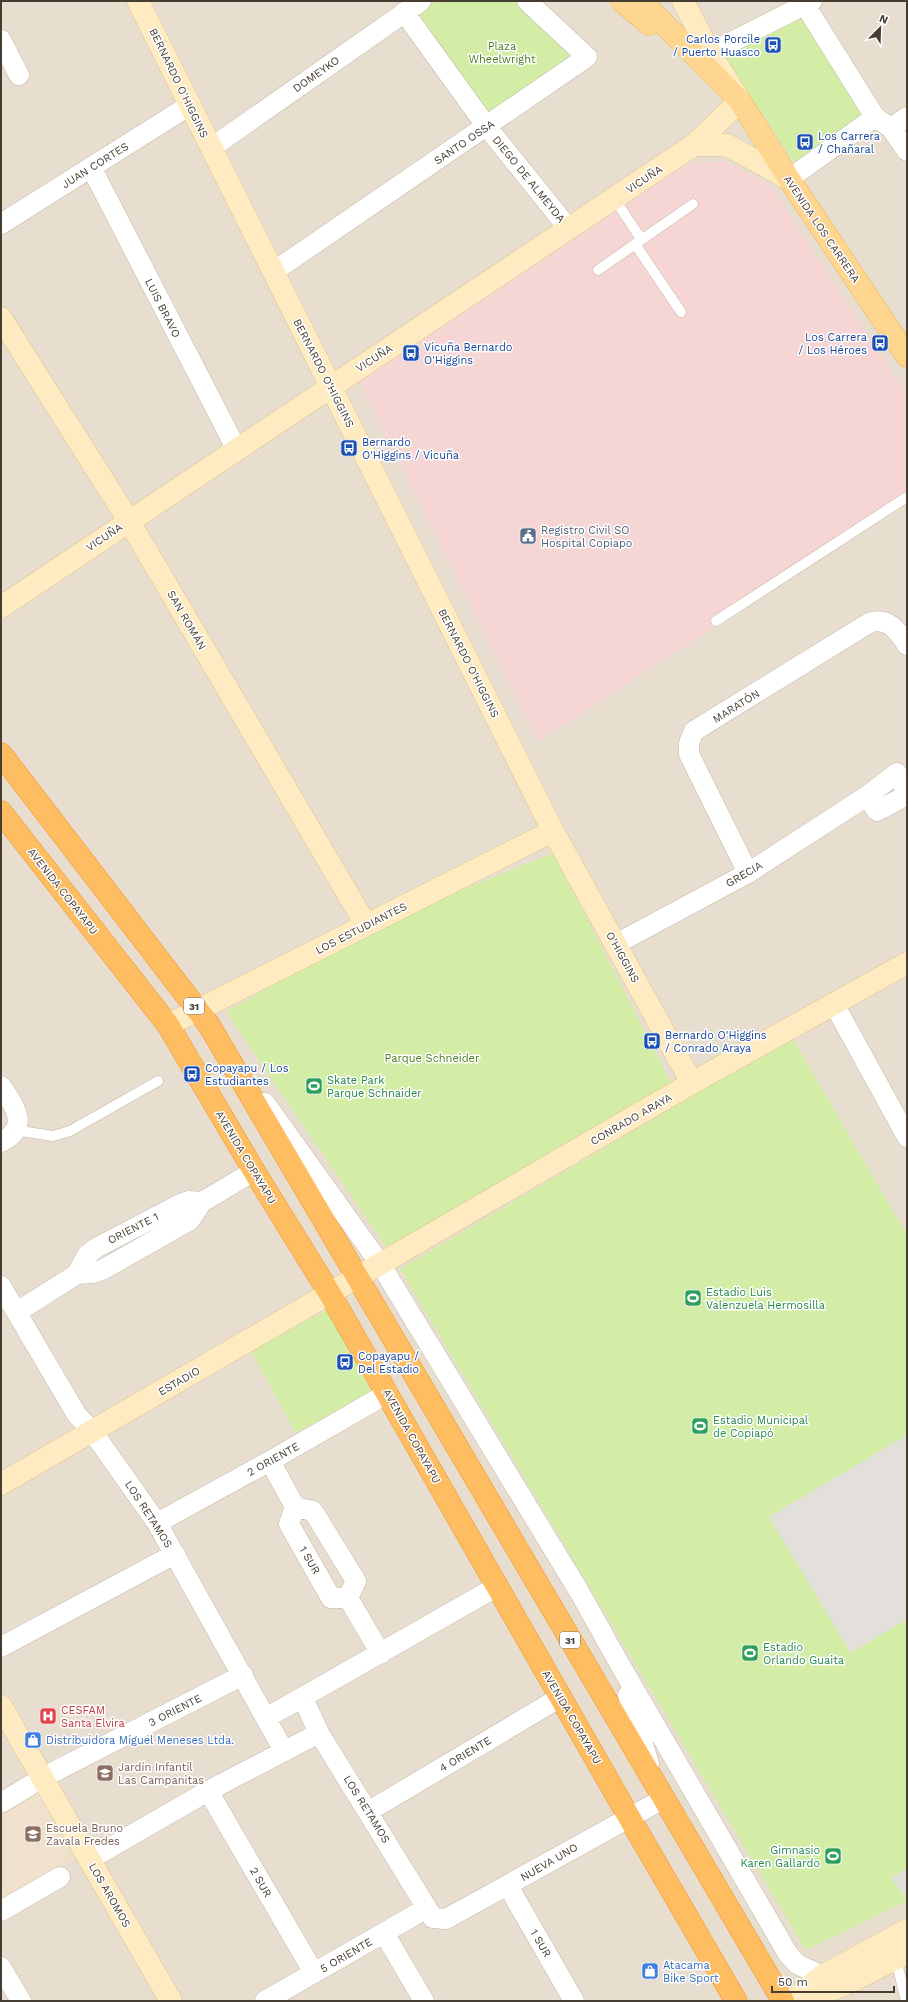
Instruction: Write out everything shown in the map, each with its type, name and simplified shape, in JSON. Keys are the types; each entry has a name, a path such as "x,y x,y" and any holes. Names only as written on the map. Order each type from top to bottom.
{"highway":[{"name":"31","path":"1,754 204,1018 783,2001"},
{"name":"AVENIDA COPAYAPU","path":"1,812 168,1025 388,1393 496,1587 736,2001"}],"main road":[{"path":"622,1 740,101"},
{"path":"641,1 740,101"},
{"name":"AVENIDA LOS CARRERA","path":"740,101 789,179 907,356"}],"street":[{"name":"BERNARDO O'HIGGINS","path":"138,1 553,831"},
{"name":"DOMEYKO","path":"211,148 421,1"},
{"name":"SANTO OSSA","path":"273,272 487,127 587,56 527,1"},
{"path":"683,1 710,53 740,101"},
{"path":"710,53 809,3 875,117"},
{"name":"DIEGO DE ALMEYDA","path":"404,12 487,127 569,229"},
{"path":"1,40 19,75"},
{"name":"VICUÑA","path":"1,606 236,448 694,145 740,101"},
{"name":"JUAN CORTES","path":"1,224 190,105"},
{"path":"694,145 727,145 789,179 875,117 899,122 907,151"},
{"name":"LUIS BRAVO","path":"91,167 236,448"},
{"name":"SAN ROMÁN","path":"1,318 129,521 366,925"},
{"name":"MARATÓN","path":"748,873 689,754 689,742 694,731 872,622 882,621 893,626 907,645"},
{"name":"GRECIA","path":"616,944 748,873 867,796 877,811 907,794"},
{"name":"LOS ESTUDIANTES","path":"168,1025 204,1018 366,925 553,831"},
{"name":"O'HIGGINS","path":"553,831 692,1083"},
{"name":"CONRADO ARAYA","path":"358,1278 692,1083 907,963"},
{"path":"834,1004 907,1137"},
{"path":"204,1018 381,1265 576,1586 788,1954 797,1964 822,1976"},
{"path":"1,1086 17,1110 18,1120 8,1136"},
{"name":"ORIENTE 1","path":"17,1312 77,1274 93,1273 104,1269 190,1220 202,1202 254,1171"},
{"name":"ESTADIO","path":"1,1484 358,1278"},
{"name":"LOS RETAMOS","path":"1,1286 76,1415 92,1431 157,1523 284,1751"},
{"name":"2 ORIENTE","path":"157,1523 270,1461 388,1393"},
{"path":"270,1461 295,1507 313,1511 356,1581 348,1598 381,1654"},
{"name":"1 SUR","path":"295,1507 289,1524 331,1598 348,1598"},
{"path":"1,1647 175,1554"},
{"path":"266,1718 381,1654 496,1587"},
{"path":"619,1663 659,1791"},
{"name":"3 ORIENTE","path":"1,1803 42,1778 243,1675"},
{"name":"4 ORIENTE","path":"369,1811 561,1697"},
{"name":"LOS RETAMOS","path":"303,1698 320,1733 430,1913"},
{"name":"LOS AROMOS","path":"1,1706 171,2001"},
{"path":"90,1859 208,1790 320,1733"},
{"name":"2 SUR","path":"208,1790 314,1973"},
{"name":"NUEVA UNO","path":"430,1913 446,1919 508,1886 628,1817 659,1791"},
{"path":"1,1911 60,1877"},
{"name":"1 SUR","path":"508,1886 574,2001"},
{"name":"5 ORIENTE","path":"265,2001 384,1933 430,1913"},
{"path":"791,2001 822,1976 907,1930"},
{"path":"384,1933 424,2001"},
{"path":"803,2001 846,1984 901,1956"},
{"path":"1,1967 21,2001"}],"lane":[{"path":"614,198 638,242 681,312"},
{"path":"598,270 693,204"},
{"path":"716,621 907,497"},
{"path":"8,1136 53,1136 70,1131 158,1081"},
{"path":"901,1956 906,2001"}],"shaded area":[{"path":"1,1 907,1 907,2001 1,2001"},
{"path":"723,161 771,186 907,395 907,503 538,741 357,377 686,164"},
{"name":"Estadio Orlando Guaita","path":"907,1435 907,1619 851,1653 769,1517"},
{"name":"Escuela Bruno Zavala Fredes","path":"38,1788 78,1857 1,1902 1,1811"},
{"path":"907,1869 907,1898 906,1898 891,1878"}],"green space":[{"name":"Plaza Wheelwright","path":"437,1 516,1 576,58 491,118 416,15"},
{"path":"806,10 869,113 796,166 725,57"},
{"name":"Parque Schneider","path":"553,853 672,1084 387,1248 226,1012 382,923"},
{"name":"Estadio Municipal de Copiapó","path":"792,1037 907,1235 907,1901 806,1950 400,1269"},
{"path":"327,1310 372,1392 296,1433 251,1351"}],"place":[{"name":"Carlos Porcile / Puerto Huasco","path":"773,45"},
{"name":"Los Carrera / Chañaral","path":"805,142"},
{"name":"Los Carrera / Los Héroes","path":"880,343"},
{"name":"Vicuña Bernardo O'Higgins","path":"411,353"},
{"name":"Bernardo O'Higgins / Vicuña","path":"349,448"},
{"name":"Registro Civil SO Hospital Copiapo","path":"528,536"},
{"name":"Bernardo O'Higgins / Conrado Araya","path":"652,1041"},
{"name":"Copayapu / Los Estudiantes","path":"192,1074"},
{"name":"Skate Park Parque Schnaider","path":"314,1086"},
{"name":"Estadio Luis Valenzuela Hermosilla","path":"693,1298"},
{"name":"Copayapu / Del Estadio","path":"345,1362"},
{"name":"Estadio Municipal de Copiapó","path":"700,1426"},
{"name":"Estadio Orlando Guaita","path":"750,1653"},
{"name":"CESFAM Santa Elvira","path":"48,1716"},
{"name":"Distribuidora Miguel Meneses Ltda.","path":"33,1740"},
{"name":"Jardín Infantil Las Campanitas","path":"105,1773"},
{"name":"Escuela Bruno Zavala Fredes","path":"33,1834"},
{"name":"Gimnasio Karen Gallardo","path":"833,1856"},
{"name":"Atacama Bike Sport","path":"650,1971"}]}
